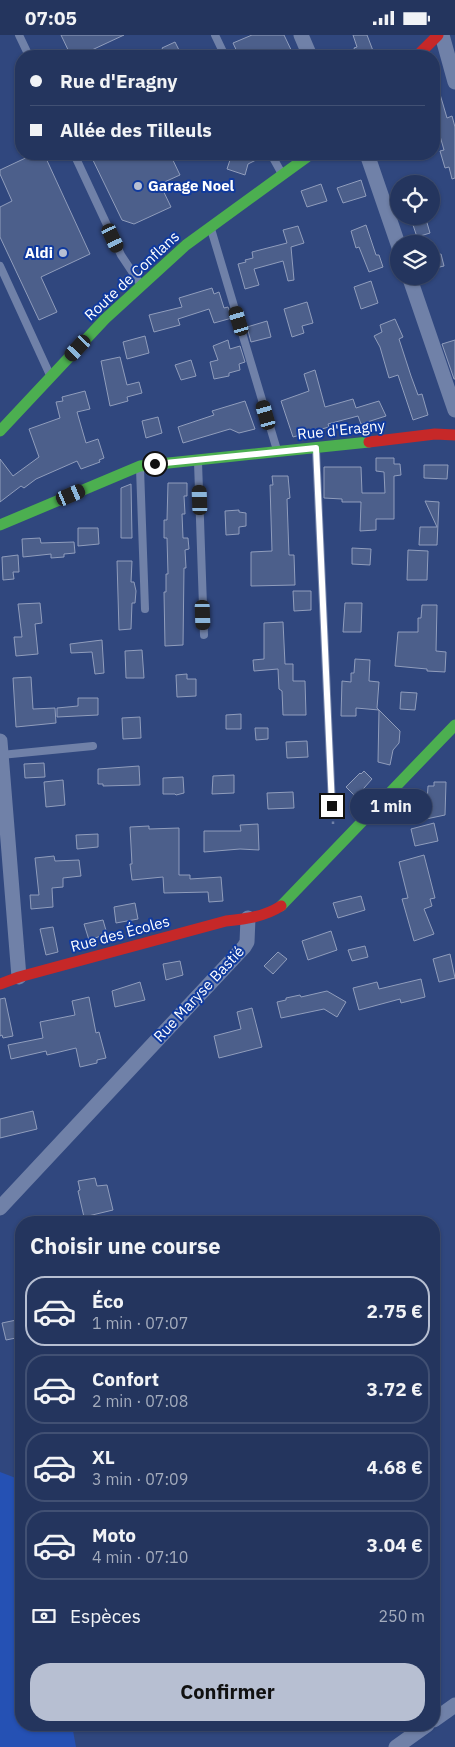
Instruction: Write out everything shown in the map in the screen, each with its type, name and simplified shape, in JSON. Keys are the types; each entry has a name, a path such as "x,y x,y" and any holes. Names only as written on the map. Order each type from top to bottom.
{"main road":[{"path":"423,50 438,35"},
{"name":"Route de Conflans","path":"0,431 104,319 141,285 186,245 303,160"},
{"name":"Rue d'Eragny","path":"0,525 140,466 436,434 455,435"},
{"path":"248,918 275,912 285,903 455,725"},
{"name":"Rue des Écoles","path":"0,984 19,977 226,921 248,918"}],"street":[{"path":"301,35 307,50"},
{"path":"442,35 455,82"},
{"path":"369,160 395,235"},
{"path":"412,285 455,410"},
{"path":"1,748 19,977"},
{"name":"Rue Maryse Bastié","path":"0,1208 244,947 247,942 248,918"},
{"path":"440,1716 455,1705"},
{"path":"396,1747 419,1731"}],"lane":[{"path":"19,35 26,50"},
{"path":"215,35 222,50"},
{"path":"77,160 121,255 141,285"},
{"path":"273,160 280,178"},
{"path":"211,227 278,452"},
{"path":"0,266 51,376"},
{"path":"316,448 332,806"},
{"path":"198,460 204,635"},
{"path":"140,466 145,609"},
{"path":"1,748 93,746"}],"shaded area":[{"path":"0,1472 15,1478 15,1731 73,1731 76,1747 0,1747"}],"building":[{"path":"61,35 124,35 92,50 68,50"},
{"path":"252,35 284,35 291,50 236,50 233,43"},
{"path":"353,35 367,35 373,50 354,50 354,48 357,47"},
{"path":"175,42 179,50 163,50 162,48"},
{"path":"440,94 447,118 452,116 455,127 455,178 452,179 449,167 445,168 440,151 444,150 440,136"},
{"path":"21,160 47,160 90,254 41,277 57,312 39,320 0,237 0,207 12,201 0,170"},
{"path":"93,160 173,160 180,175 160,184 171,207 134,224 122,220"},
{"path":"230,160 256,160 248,164 245,175 227,169"},
{"path":"361,180 366,196 343,203 337,188"},
{"path":"321,184 327,201 307,207 301,191"},
{"path":"366,225 376,255 379,255 383,267 369,272 359,247 356,248 351,231"},
{"path":"413,225 428,225 430,233 416,235"},
{"path":"298,226 304,243 291,247 294,280 288,281 283,261 254,269 259,285 245,289 238,264 253,258 252,252 287,243 283,230"},
{"path":"440,254 444,266 440,267"},
{"path":"371,281 378,303 361,309 354,287"},
{"path":"212,288 214,294 219,292 224,308 228,307 232,318 214,323 209,309 178,319 180,325 154,332 149,315 182,307 179,298"},
{"path":"307,302 313,323 302,326 304,333 292,337 284,309"},
{"path":"395,319 403,337 399,339 411,376 418,395 422,394 428,415 413,420 398,375 389,378 380,347 374,336 382,332 380,325"},
{"path":"267,321 271,337 251,342 247,327"},
{"path":"145,336 149,353 127,359 123,342"},
{"path":"228,340 230,349 240,346 245,362 239,364 240,370 229,373 229,376 214,379 210,362 218,360 213,346"},
{"path":"455,340 455,379 454,379 442,344"},
{"path":"120,357 127,385 139,382 142,393 127,397 128,401 110,406 101,361"},
{"path":"191,360 196,376 181,380 175,365"},
{"path":"315,370 325,407 353,399 356,408 379,401 386,416 361,424 358,416 328,424 329,427 293,437 281,401 309,391 304,374"},
{"path":"85,391 90,409 77,412 86,443 98,439 104,458 99,460 100,462 81,469 77,461 36,479 24,488 21,486 0,502 0,459 13,476 39,457 29,429 60,418 56,402 63,401 62,397"},
{"path":"245,401 255,429 239,433 230,429 183,443 178,427 214,415 212,411"},
{"path":"158,417 162,433 146,438 142,421"},
{"path":"376,458 394,458 394,464 400,464 401,475 394,476 394,519 376,519 376,530 360,531 361,502 342,502 342,499 324,498 324,467 361,467 362,493 385,493 384,472 376,471"},
{"path":"424,465 448,465 447,479 424,478"},
{"path":"272,476 288,476 290,498 287,499 289,555 294,555 295,585 251,586 251,552 272,551 270,485 273,485"},
{"path":"168,483 187,483 187,496 184,496 185,514 182,514 183,538 188,538 189,549 185,550 183,645 165,646 164,592 166,592 166,574 168,574 167,538 164,538 164,520 167,520"},
{"path":"131,484 132,538 121,538 121,488"},
{"path":"425,501 439,502 437,545 419,545 420,527 437,527"},
{"path":"239,510 239,512 246,513 246,526 239,527 239,534 226,535 225,511"},
{"path":"78,528 98,528 99,544 78,546"},
{"path":"40,538 41,543 74,542 75,553 64,554 64,557 51,558 51,554 23,557 22,539"},
{"path":"352,548 371,549 370,565 352,564"},
{"path":"408,550 428,551 427,580 407,580"},
{"path":"18,555 19,572 13,572 14,579 3,580 2,557"},
{"path":"117,561 132,561 131,582 134,582 136,591 135,603 132,603 131,629 119,630"},
{"path":"293,591 311,591 311,610 294,611"},
{"path":"40,603 42,623 35,624 38,654 16,656 14,637 22,637 18,604"},
{"path":"345,603 362,603 361,632 343,632"},
{"path":"422,605 437,605 436,651 446,652 445,672 395,666 398,632 418,632 418,618 421,618"},
{"path":"283,622 285,664 293,664 293,681 305,681 306,715 283,715 282,691 279,689 278,669 254,671 253,660 264,659 264,623"},
{"path":"102,640 104,673 95,674 92,652 71,653 70,644"},
{"path":"142,650 144,678 126,678 125,651"},
{"path":"355,659 370,660 369,681 379,682 377,708 379,710 356,708 356,716 341,716 342,681 351,682 351,673 354,673"},
{"path":"187,674 187,679 196,679 196,696 177,697 176,675"},
{"path":"31,677 33,709 55,708 56,723 16,727 13,678"},
{"path":"401,692 417,693 415,710 400,709"},
{"path":"78,698 98,698 98,715 57,717 57,708 78,706"},
{"path":"379,710 400,731 399,743 393,750 390,765 378,762"},
{"path":"241,714 241,729 226,729 226,715"},
{"path":"140,717 141,738 123,739 122,718"},
{"path":"255,728 268,728 268,739 256,740"},
{"path":"307,741 308,757 287,758 286,742"},
{"path":"44,763 45,777 25,778 24,764"},
{"path":"139,766 140,785 103,786 103,784 98,784 98,769"},
{"path":"364,771 372,779 356,797 346,787"},
{"path":"234,775 234,793 212,794 213,776"},
{"path":"183,777 184,793 176,795 163,794 163,778"},
{"path":"63,780 65,805 46,807 44,782"},
{"path":"434,782 446,782 445,815 426,819 428,786 434,786"},
{"path":"293,792 294,808 268,809 267,793"},
{"path":"434,823 438,841 415,846 411,829"},
{"path":"258,824 259,850 240,849 204,852 204,831 241,831 240,825"},
{"path":"149,826 149,829 179,828 179,875 190,875 190,879 221,877 223,901 209,902 208,892 164,893 163,877 132,880 130,827"},
{"path":"98,834 98,847 77,849 76,835"},
{"path":"424,855 435,898 430,899 432,906 424,909 434,934 414,941 402,899 408,898 399,862"},
{"path":"54,856 55,861 79,860 81,876 63,878 63,887 52,888 53,907 31,909 30,895 39,895 35,858"},
{"path":"361,896 365,910 338,918 333,903"},
{"path":"135,903 138,919 116,923 114,907"},
{"path":"103,920 107,934 89,940 84,924"},
{"path":"53,927 58,952 46,955 40,929"},
{"path":"331,931 337,950 308,960 302,941"},
{"path":"365,946 368,957 352,961 348,950"},
{"path":"278,952 287,959 273,974 264,966"},
{"path":"450,954 455,978 439,982 433,959"},
{"path":"180,961 183,975 166,980 163,964"},
{"path":"421,979 425,997 401,1003 400,999 359,1010 353,988 377,982 379,989"},
{"path":"140,982 145,1000 115,1007 112,991"},
{"path":"327,991 346,1002 337,1017 324,1009 281,1018 277,1002 286,1000 286,998 300,995 301,997"},
{"path":"89,997 96,1033 99,1032 106,1058 97,1060 97,1063 80,1067 76,1048 47,1055 46,1051 11,1059 8,1045 43,1038 40,1022 75,1015 72,1001"},
{"path":"5,998 13,1036 3,1038 2,1035 0,1036 0,999"},
{"path":"252,1008 262,1047 219,1058 214,1036 241,1029 237,1012"},
{"path":"33,1111 37,1129 0,1138 0,1119"},
{"path":"95,1178 97,1186 107,1185 113,1210 84,1216 78,1191 80,1190 78,1181"},
{"path":"15,1320 15,1338 6,1340 2,1323"}],"traffic: fast":[{"path":"0,431 105,319 186,245 303,160"},
{"path":"0,525 140,466 369,442"},
{"path":"281,906 455,725"}],"traffic: jam":[{"path":"423,50 438,35"},
{"path":"369,442 435,434 455,435"},
{"path":"0,984 19,977 226,921 261,915 281,906"}],"place":[{"name":"Garage Noel","path":"138,186"},
{"name":"Aldi","path":"63,253"}],"route":[{"path":"155,464 316,448 332,806"}]}
